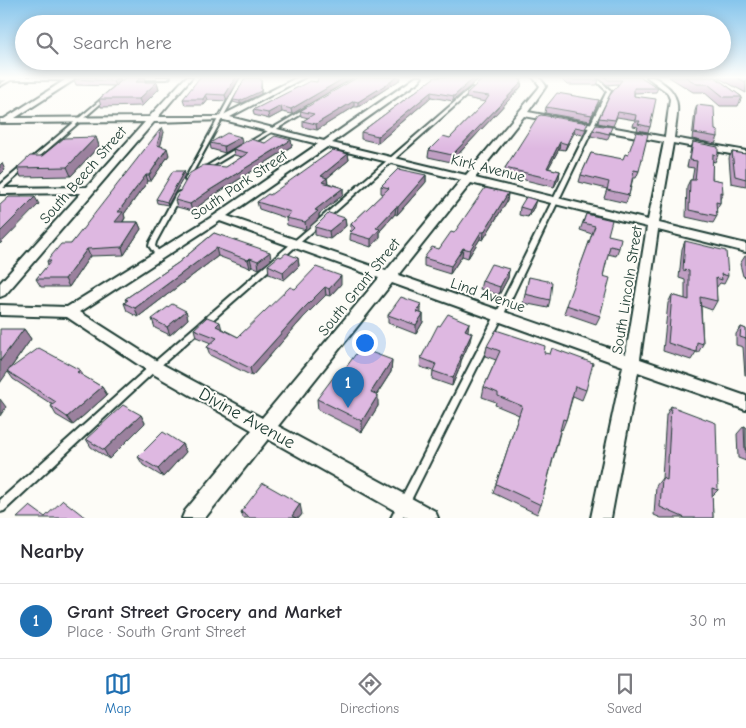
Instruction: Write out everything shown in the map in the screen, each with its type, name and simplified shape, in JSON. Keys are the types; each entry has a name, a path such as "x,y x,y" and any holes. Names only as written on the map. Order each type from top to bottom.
{"street":[{"path":"2,122 34,101"},
{"name":"South Beech Street","path":"0,292 168,101"},
{"path":"2,122 222,118 255,101"},
{"name":"South Park Street","path":"70,312 219,217 387,101"},
{"name":"South Grant Street","path":"192,518 532,101"},
{"name":"South Lincoln Street","path":"601,518 632,363 674,101"},
{"path":"523,113 746,154"},
{"name":"Kirk Avenue","path":"222,118 746,248"},
{"path":"0,189 90,190"},
{"name":"Lind Avenue","path":"219,217 746,403"},
{"path":"0,310 70,312"},
{"name":"Divine Avenue","path":"70,312 154,367 267,428 400,511 428,518"}],"lane":[{"path":"0,189 101,101"},
{"path":"158,255 152,246 152,242 231,101"},
{"path":"0,507 154,367 459,101"},
{"path":"400,511 499,316 604,101"},
{"path":"188,178 315,105"}],"building":[{"path":"270,101 304,101 291,109 281,106 268,113 253,110"},
{"path":"317,101 354,101 316,124 303,121 314,114 300,111"},
{"path":"402,101 420,101 378,136 361,132"},
{"path":"504,101 452,155 429,150 443,136 450,138 485,102"},
{"path":"551,101 598,101 592,115 546,107"},
{"path":"607,101 656,101 650,127 638,124 640,121 635,121 636,115 618,112 615,120 599,118"},
{"path":"697,105 714,107 715,130 718,131 718,137 694,133"},
{"path":"538,116 588,123 585,129 575,127 567,144 560,142 547,168 560,171 556,180 505,168"},
{"path":"596,125 612,127 609,134 593,130"},
{"path":"162,127 157,145 167,148 149,175 146,175 118,212 123,212 115,222 138,222 122,247 87,249 65,279 36,279 51,261 47,261 61,244 71,244"},
{"path":"636,132 648,134 639,171 634,170 629,195 607,190 609,182 581,175 591,153 623,159 625,154 628,155"},
{"path":"227,133 241,137 224,146 210,143"},
{"path":"275,136 291,140 190,204 175,200 190,173 204,165 226,167 248,153 233,149 250,139 265,143"},
{"path":"96,137 67,167 17,168 30,156 42,156 64,138"},
{"path":"693,142 718,147 718,155 713,154 712,179 722,181 723,193 720,192 720,203 716,202 717,216 689,210 690,180 695,180 697,161 690,160"},
{"path":"333,150 348,154 321,176 327,178 322,182 343,188 315,210 318,211 305,222 286,218 291,212 257,202 268,194 270,195"},
{"path":"732,152 746,154 746,179 735,176"},
{"path":"398,169 426,175 398,207 376,228 380,229 371,239 350,233 355,228 351,224 389,188 381,186"},
{"path":"173,171 184,171 167,202 156,199"},
{"path":"485,188 508,193 484,232 481,232 470,250 463,248 451,266 424,258 432,247 439,249 451,232 454,233"},
{"path":"9,197 35,197 0,232 0,205"},
{"path":"526,197 536,200 530,210 520,207"},
{"path":"329,213 345,218 329,231 315,227"},
{"path":"586,214 612,220 608,235 621,238 619,248 610,246 603,276 610,278 600,316 566,305 595,226 583,223"},
{"path":"214,233 270,252 258,261 250,258 248,260 216,248 135,308 124,303 128,300 125,299 178,263"},
{"path":"685,241 726,251 728,276 721,274 722,280 716,278 717,301 700,297 703,344 697,342 696,352 668,343 672,295 689,300 689,271 683,270"},
{"path":"286,253 298,258 283,272 268,265 279,256 281,257"},
{"path":"491,264 509,269 500,287 482,281"},
{"path":"316,267 341,276 329,289 325,287 302,310 250,368 207,347 217,338 194,329 207,317 220,322 216,326 238,337 290,287 295,289"},
{"path":"529,277 552,282 550,300 525,294"},
{"path":"401,297 421,304 417,312 423,314 416,325 388,315"},
{"path":"172,304 186,311 167,327 152,319"},
{"path":"448,314 469,323 465,330 472,333 453,378 433,371 436,364 421,358 438,325 440,326"},
{"path":"741,327 746,329 746,339 740,337"},
{"path":"0,329 24,329 0,361"},
{"path":"496,330 545,346 544,353 550,354 552,348 593,363 586,390 575,386 566,420 563,419 541,505 496,484 522,406 498,396 498,393 484,387 500,351 487,346"},
{"path":"39,348 80,370 77,372 102,387 67,417 51,406 56,402 7,371"},
{"path":"360,348 392,360 371,392 378,395 362,421 317,399 335,375 339,377"},
{"path":"123,405 141,415 104,450 86,439"},
{"path":"671,406 716,423 718,490 712,488 713,518 685,518 660,507 662,478 667,480"},
{"path":"744,426 746,427 746,450 745,450"},
{"path":"163,432 182,444 158,469 138,457"},
{"path":"263,483 300,504 292,516 296,518 250,518 241,512"},
{"path":"63,500 86,518 17,518 30,506 45,517"}],"place":[{"name":"Grant Street Grocery and Market","path":"348,408"}]}
